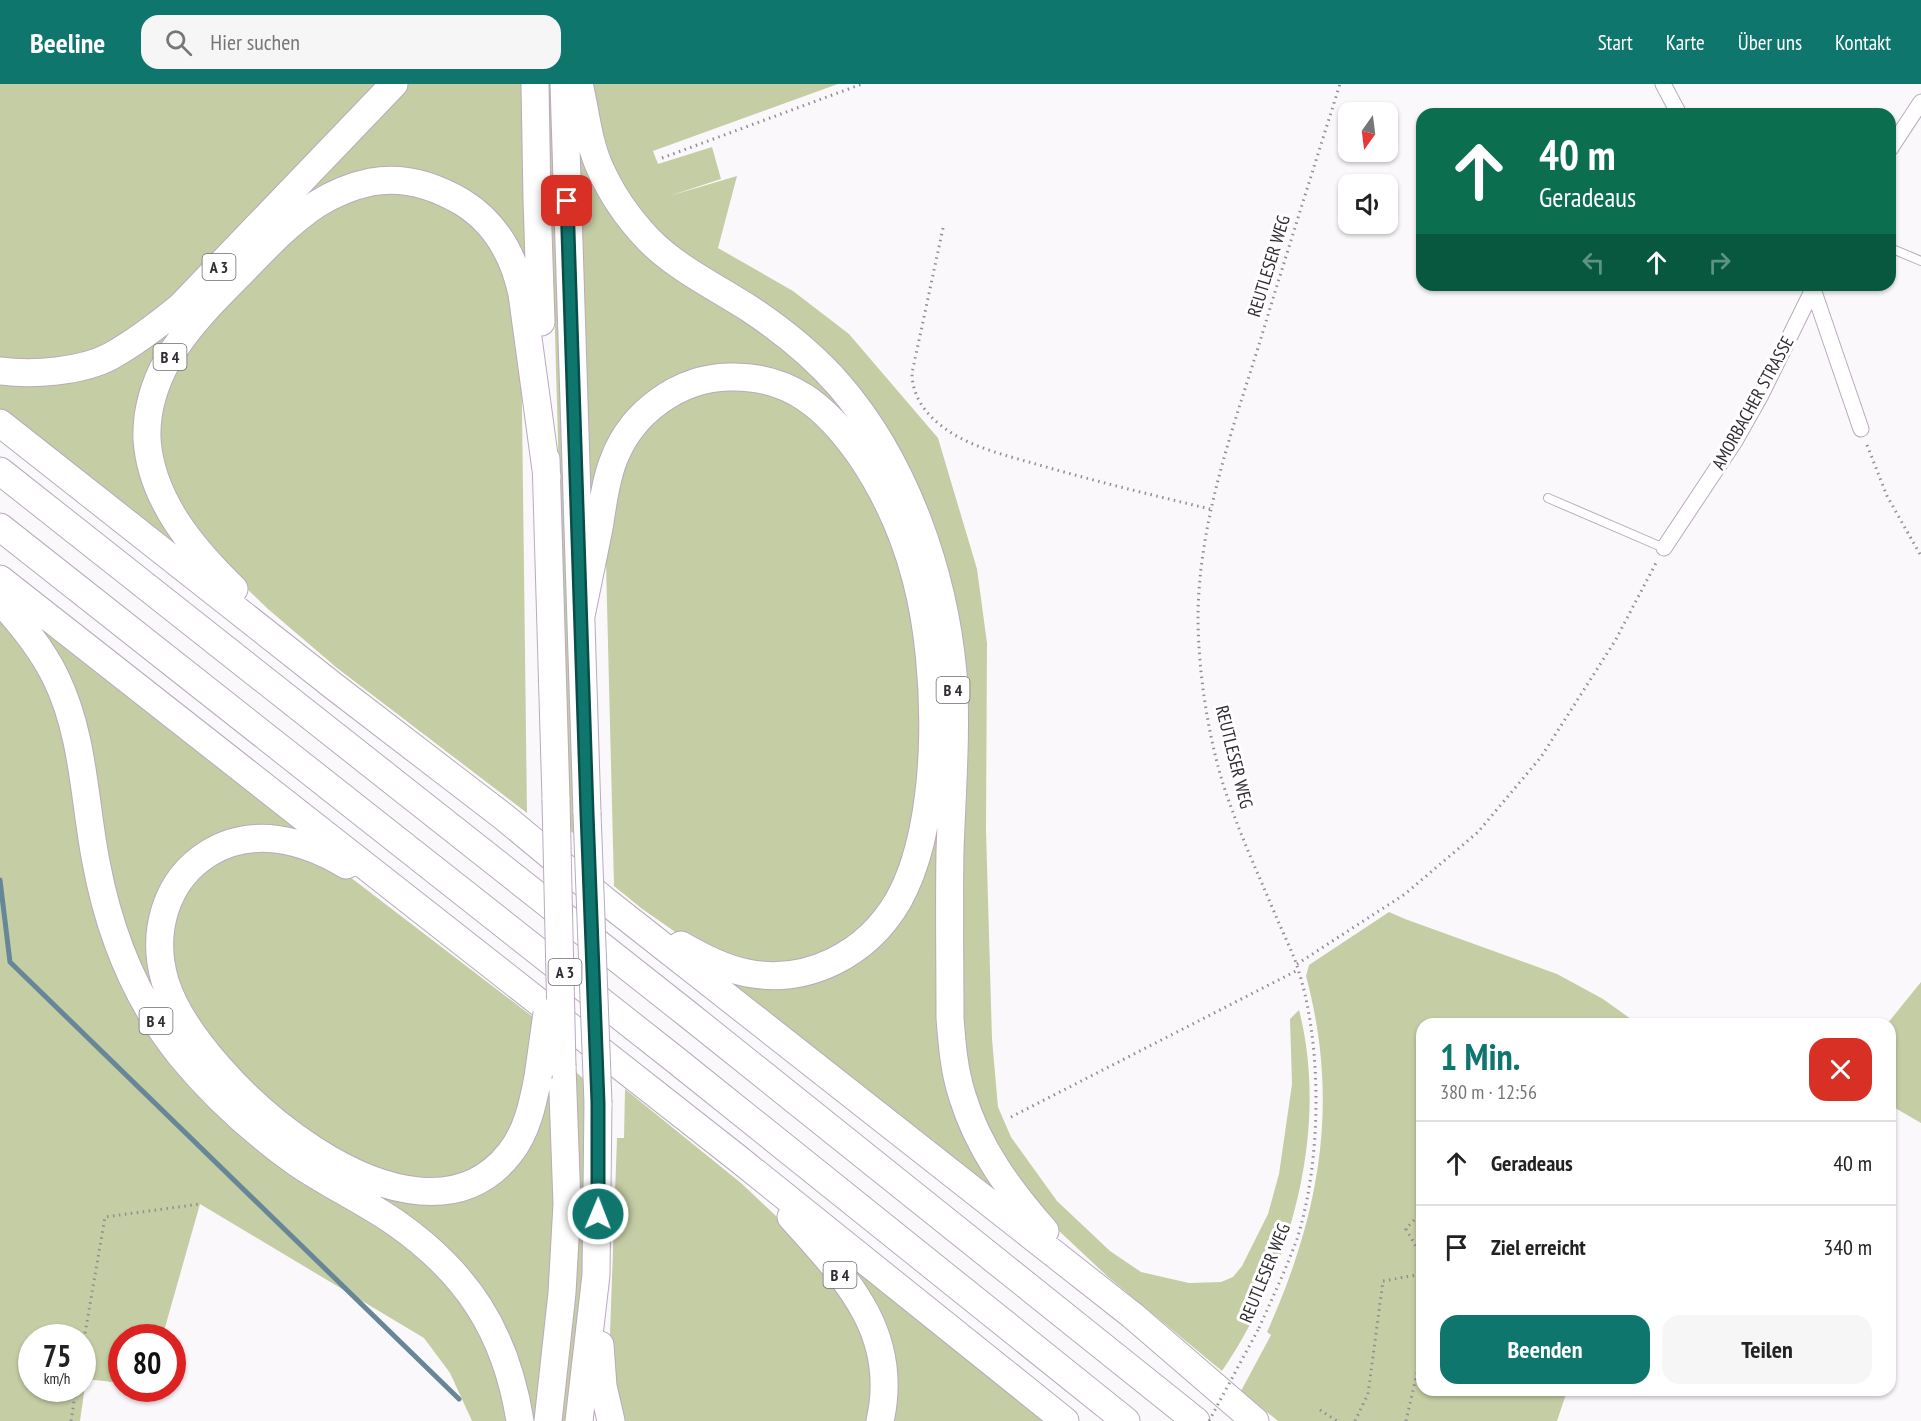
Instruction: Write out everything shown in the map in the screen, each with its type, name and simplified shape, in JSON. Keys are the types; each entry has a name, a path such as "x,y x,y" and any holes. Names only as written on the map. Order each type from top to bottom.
{"highway":[{"name":"A 3","path":"0,371 44,372 82,365 109,357 150,331 180,307 394,84"},
{"name":"B 4","path":"535,84 558,919 550,1071 567,1204 562,1293 548,1421"},
{"path":"564,84 598,1103 596,1275 601,1365 606,1405 611,1421"},
{"name":"B 4","path":"579,84 590,139 599,167 638,228 665,254 771,324 821,366 862,416 908,498 929,552 937,581 944,611 952,674 950,1018 953,1053 962,1094 981,1143 1017,1198 1045,1232 1132,1315"},
{"name":"B 4","path":"336,688 197,550 180,527 160,491 147,441 150,405 156,384 168,360 203,312 276,237 305,212 331,196 356,186 383,180 415,183 434,188 457,199 482,217 506,247 520,282 547,477"},
{"path":"581,616 609,474 626,436 649,409 678,389 711,379 740,377 787,386 804,396 838,425 854,446 886,501 902,538 916,578 928,649 933,716 932,747 929,790 918,846 899,898 888,916 861,944 819,969 799,974 747,973 701,956 603,898"},
{"path":"0,423 336,688 504,817 603,898 1132,1315 1256,1421"},
{"name":"A 3","path":"0,471 690,1016 1196,1421"},
{"name":"A 3","path":"0,527 677,1061 1126,1421"},
{"path":"0,579 736,1157 1065,1421"},
{"name":"B 4","path":"0,600 44,654 68,707 85,780 95,861 106,906 130,973 157,1022 181,1056 206,1084 260,1134 296,1162 392,1221 419,1241 459,1278 490,1324 505,1358 514,1387 520,1421"},
{"path":"422,911 318,851 282,840 248,838 223,846 208,854 179,882 165,907 159,934 163,972 170,992 186,1023 206,1050 241,1089 287,1130 328,1158 366,1178 391,1186 418,1191 441,1191 466,1185 492,1170 510,1153 518,1141 533,1099 550,1071"},
{"name":"B 4","path":"736,1157 832,1264 865,1312 876,1333 883,1361 886,1384 880,1421"},
{"path":"579,1421 596,1275"}],"street":[{"path":"1663,84 1676,108"},
{"path":"1896,140 1921,102"},
{"name":"AMORBACHER STRASSE","path":"1664,548 1735,441 1761,395 1812,291"},
{"path":"1815,291 1861,429"}],"lane":[{"path":"1896,251 1921,261"},
{"path":"1548,498 1664,548"}],"path":[{"path":"662,158 862,84"},
{"name":"REUTLESER WEG","path":"1209,1421 1259,1328 1298,1236 1312,1168 1315,1065 1311,1023 1297,963 1230,805 1214,749 1202,682 1198,618 1201,561 1210,509 1240,405 1340,84"},
{"path":"943,228 912,373 912,384 917,397 933,418 956,435 1006,456 1210,509"},
{"path":"1861,429 1887,496 1921,556"},
{"path":"1297,963 1405,894 1478,832 1542,757 1615,641 1664,548"},
{"path":"1011,1117 1298,970"},
{"path":"87,1324 105,1217 200,1204"},
{"path":"1416,1218 1406,1229 1416,1246"},
{"path":"1355,1421 1368,1394 1383,1281 1416,1275"},
{"path":"1406,1421 1416,1377"},
{"path":"71,1421 74,1402"},
{"path":"1320,1410 1337,1421"}],"green space":[{"path":"0,84 383,84 295,178 135,332 77,357 0,364"},
{"path":"404,84 523,84 533,311 452,186 310,201 143,401 197,565 0,411 0,380 99,368"},
{"path":"548,84 558,84 577,835 566,829 561,547"},
{"path":"578,84 596,169 619,212 640,239 665,261 777,337 822,376 854,415 882,457 913,525 931,588 945,674 942,996 948,1058 953,1088 967,1130 985,1163 1014,1205 1011,1210 720,983 736,978 788,981 827,975 850,964 867,952 899,914 908,899 918,872 938,783 941,759 943,682 938,639 914,543 895,495 871,452 840,415 804,388 761,373 726,370 700,374 667,388 648,402 632,419 610,459 602,481 591,529"},
{"path":"593,84 838,84 653,151 658,164 712,147 721,179 669,196 737,176 718,248 793,291 849,334 938,438 977,569 987,643 986,830 992,1039 998,1107 1011,1137 1057,1201 1110,1251 1141,1272 1189,1283 1221,1282 1233,1277 1242,1266 1268,1214 1279,1174 1292,1084 1290,1019 1299,1010 1307,1056 1310,1103 1306,1151 1298,1198 1267,1289 1246,1332 1222,1371 1107,1276 1041,1214 993,1146 962,1054 963,771 874,419 658,235 626,195 613,166 598,116"},
{"path":"402,191 454,205 495,242 521,329 527,813 337,668 268,609 212,555 186,519 159,456 161,401 188,345 301,225 352,197"},
{"path":"715,386 790,396 861,466 908,578 925,734 903,872 872,925 810,965 748,965 688,941 614,886 606,563 607,530 613,497 633,442 670,405"},
{"path":"0,611 58,700 120,967 407,1241 479,1316 511,1421 472,1421 450,1373 424,1338 200,1204 166,1324 108,1324 108,1382 96,1380 96,1324 18,1324 18,1402 83,1402 80,1421 0,1421"},
{"path":"28,614 354,863 291,834 186,862 163,994 348,1178 491,1180 553,1031 555,1255 539,1421 529,1421 495,1313 302,1158 140,978"},
{"path":"257,848 323,861 354,880 533,1017 536,1062 509,1143 452,1183 366,1171 248,1085 178,994 168,922 205,864"},
{"path":"1389,912 1557,974 1603,999 1630,1018 1416,1018 1416,1396 1565,1396 1557,1421 1278,1421 1241,1391 1271,1335 1267,1332 1285,1288 1312,1201 1323,1113 1322,1069 1316,1023 1306,976 1309,965"},
{"path":"1921,982 1921,1123 1896,1108 1896,1018 1892,1018"},
{"path":"576,1072 587,1082 585,1277 570,1421 558,1421 576,1172"},
{"path":"625,1089 741,1183 795,1234 869,1335 873,1421 618,1421 609,1361 617,1138 624,1138"},
{"path":"837,1252 1048,1421 887,1421"}],"waterway":[{"path":"0,880 10,962 459,1399"}],"route":[{"path":"567,201 598,1103 598,1214"}]}
